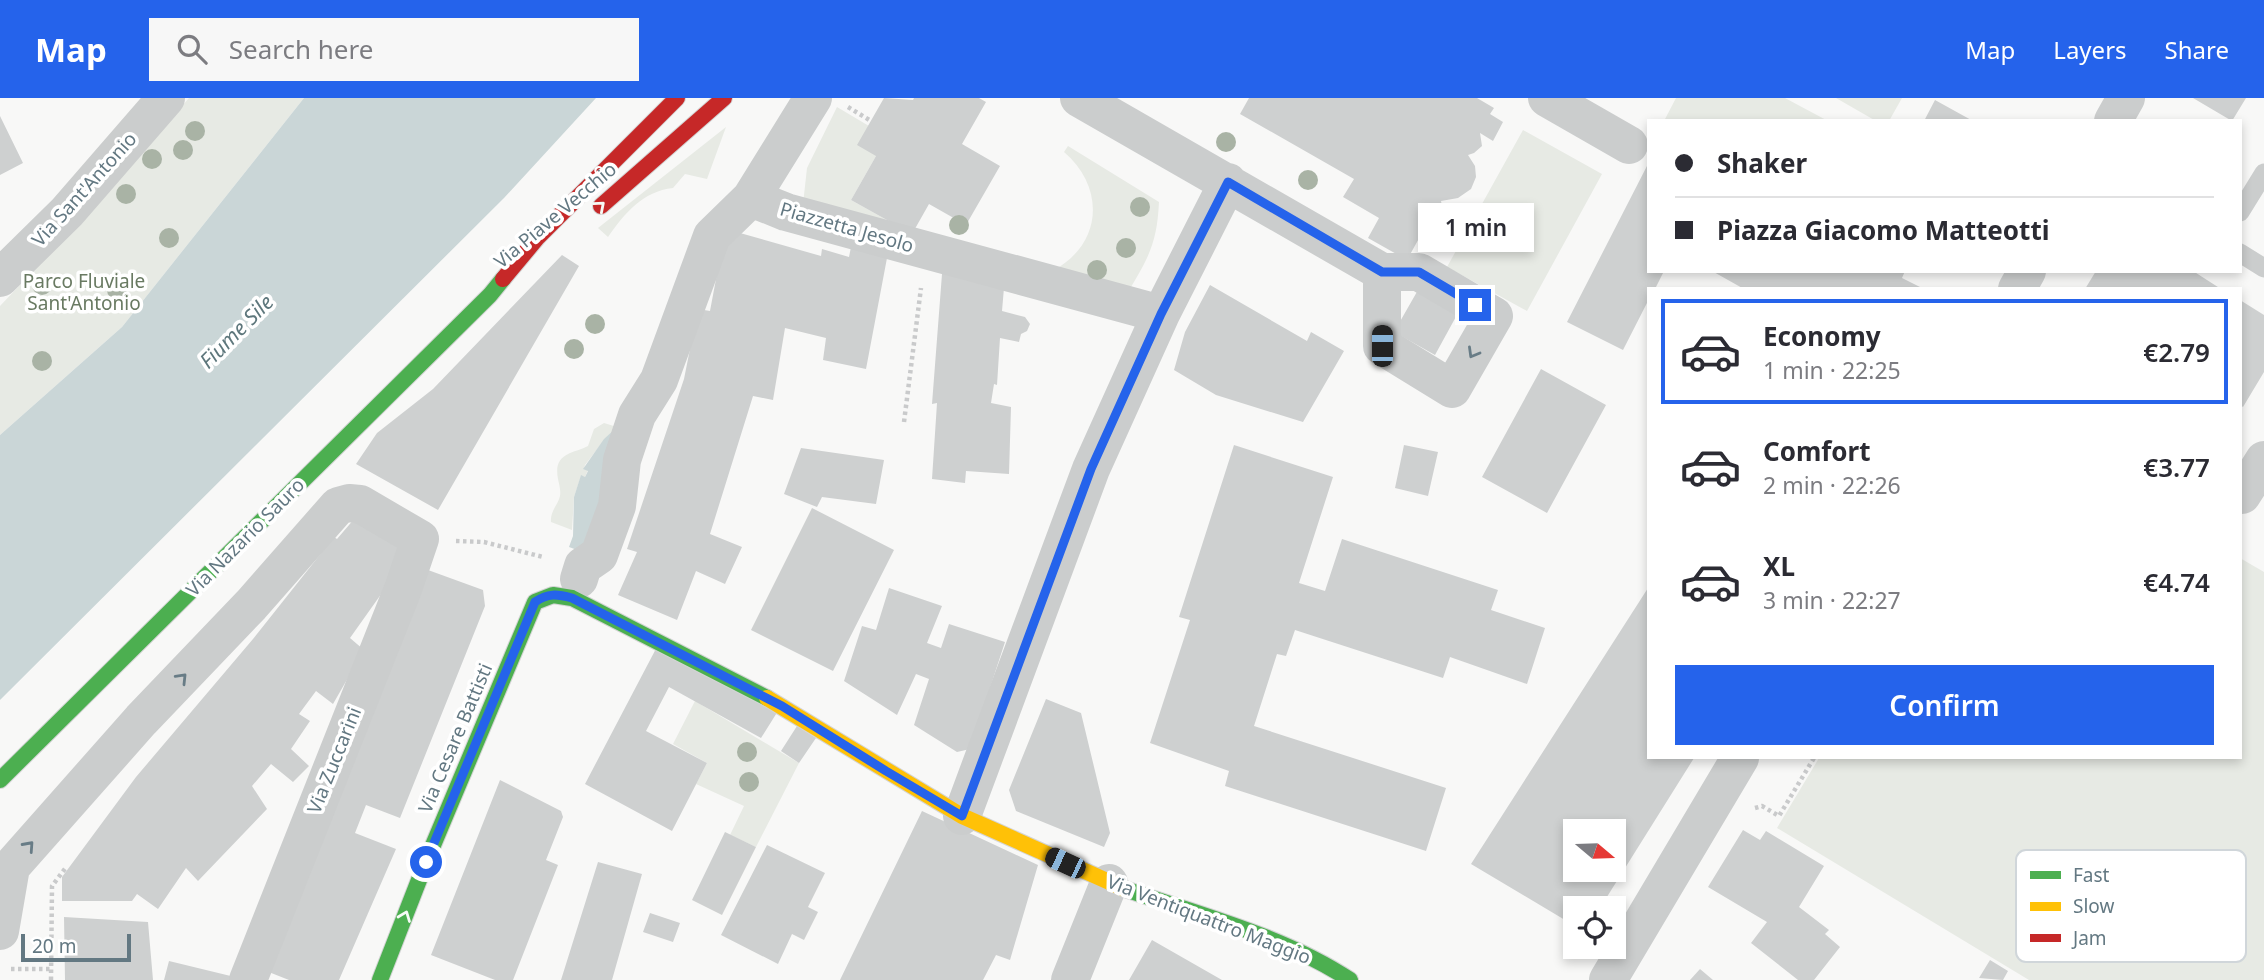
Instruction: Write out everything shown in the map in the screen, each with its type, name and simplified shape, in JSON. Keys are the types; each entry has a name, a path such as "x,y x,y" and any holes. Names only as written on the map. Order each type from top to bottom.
{"street":[{"name":"Via Sant'Antonio","path":"0,278 68,212 166,98"},
{"name":"Via Piave Vecchio","path":"490,295 538,237 677,98"},
{"name":"Via Piave Vecchio","path":"590,215 724,98"},
{"name":"Piazzetta Jesolo","path":"569,580 599,555 617,506 622,460 637,415 659,380 712,236 751,198 813,98"},
{"path":"1547,98 1629,145"},
{"path":"2114,119 2126,98"},
{"path":"1095,102 1382,272"},
{"path":"962,816 1091,469 1161,314 1228,182"},
{"name":"Piazzetta Jesolo","path":"751,198 786,212 1161,314"},
{"name":"Via Piave Vecchio","path":"490,295 551,249"},
{"name":"Via Nazario Sauro","path":"0,780 307,512 490,295"},
{"path":"2249,499 2264,460"},
{"path":"307,512 349,503 360,504 420,539"},
{"name":"Via Nazario Sauro","path":"0,931 10,867 141,720 251,605 307,512"},
{"name":"Via Zuccarini","path":"248,980 403,589 420,539"},
{"name":"Via Ventiquattro Maggio","path":"569,580 559,594 572,598 741,683 962,816 1109,883 1279,943 1326,964 1350,980"},
{"name":"Via Cesare Battisti","path":"380,980 431,849 535,602 569,580"},
{"path":"1608,980 1739,759"},
{"path":"1070,980 1109,883"}],"lane":[{"path":"2242,209 2264,173"},
{"path":"2242,254 2264,268"}],"path":[{"path":"904,422 934,252"},
{"path":"420,539 484,542 569,580"},
{"path":"0,969 51,970 51,980"}],"green space":[{"name":"Parco Fluviale Sant'Antonio","path":"189,98 304,98 122,327 0,435 0,306 76,226"},
{"path":"1676,98 1785,98 1824,119 1665,119"},
{"path":"1836,98 1902,98 1890,119 1873,119"},
{"path":"837,107 869,126 876,156 851,200 912,234 803,204 807,168"},
{"path":"726,127 707,179 685,174 673,188 652,194 635,205 608,237 598,228"},
{"path":"1523,130 1602,174 1527,311 1447,267"},
{"path":"1068,146 1159,202 1151,249 1128,292 1054,270 1070,259 1082,245 1090,230 1093,214 1087,181 1064,152"},
{"path":"604,423 617,427 585,465 584,469 588,470 585,477 581,476 574,497 572,530 551,522 560,496 558,464 565,456 588,446 594,429"},
{"path":"2242,559 2264,572 2264,980 2029,980 1777,828 1818,759 2242,759"},
{"path":"695,701 799,763 756,847 730,835 744,806 696,784 707,763 673,744"}],"water":[{"name":"Fiume Sile","path":"304,98 596,98 504,198 0,700 0,435 122,327"},
{"path":"616,428 588,554 569,547 573,536 574,497 581,475 585,477 588,471 583,469 604,439"}],"building":[{"path":"884,98 979,98 986,102 962,144 1000,166 966,225 929,204 912,234 851,200 876,156 857,145"},
{"path":"1249,98 1477,98 1494,108 1490,114 1503,122 1493,141 1480,133 1482,146 1468,155 1475,166 1476,177 1471,189 1458,198 1441,201 1441,218 1427,224 1407,260 1368,238 1379,218 1343,197 1354,179 1240,114"},
{"path":"2193,98 2246,98 2233,119 2229,119"},
{"path":"1935,100 1969,119 1925,119"},
{"path":"0,116 23,163 0,175"},
{"path":"1647,166 1647,273 1663,273 1656,287 1647,287 1647,303 1623,350 1567,322"},
{"path":"740,233 821,256 822,249 849,257 851,247 887,258 866,369 823,360 826,338 785,328 773,400 753,396 710,534 742,547 725,584 696,571 677,620 618,595 637,552 627,549 684,379 698,309 710,311 723,242"},
{"path":"562,255 579,266 438,510 356,464 377,433 433,389"},
{"path":"943,261 1005,276 1002,311 1025,317 1030,324 1027,331 1021,334 1019,342 1000,338 997,385 994,384 991,403 1011,407 1009,474 966,471 965,483 932,479 937,403 932,404"},
{"path":"1716,273 1904,273 1902,278 1920,287 1740,287"},
{"path":"2095,273 2196,273 2218,287 2086,287"},
{"path":"1210,285 1307,341 1311,332 1344,351 1303,422 1216,395 1174,370 1185,332"},
{"path":"1418,290 1458,313 1435,355 1394,332"},
{"path":"2242,301 2264,315 2264,372 2243,407"},
{"path":"1541,369 1606,405 1547,513 1482,477"},
{"path":"1234,445 1333,477 1299,583 1325,591 1342,539 1498,590 1491,610 1545,628 1527,684 1450,657 1443,678 1295,630 1286,656 1277,654 1254,726 1446,788 1426,851 1225,786 1229,771 1150,743 1190,620 1179,617"},
{"path":"1404,445 1438,452 1428,496 1395,488"},
{"path":"801,448 884,460 876,504 822,497 817,507 784,494"},
{"path":"812,508 894,550 833,671 751,630"},
{"path":"355,518 411,552 350,638 364,650 333,704 316,691 299,714 310,721 291,749 309,766 293,782 271,764 252,786 267,809 198,881 186,868 158,909 137,894 132,901 62,901 62,877 136,777 253,639 334,537 337,539"},
{"path":"417,566 483,590 485,606 400,818 366,805 355,833 396,849 339,980 289,980 256,967"},
{"path":"889,588 942,606 927,643 941,648 949,624 1005,642 970,749 957,752 914,725 929,679 916,674 897,715 844,681 862,626 876,630"},
{"path":"1647,590 1647,759 1693,759 1626,867 1626,819 1563,819 1563,882 1616,882 1608,896 1563,896 1563,919 1471,864"},
{"path":"659,643 778,711 761,738 669,687 646,731 707,763 672,831 585,784"},
{"path":"1046,699 1081,713 1110,833 1104,847 1016,811 1009,790"},
{"path":"797,726 816,738 799,763 781,751"},
{"path":"500,780 561,811 563,817 546,860 558,865 513,980 495,980 431,955"},
{"path":"922,811 1038,865 1010,960 996,955 983,980 840,980"},
{"path":"1743,830 1760,840 1766,831 1824,866 1799,907 1829,930 1825,934 1840,947 1814,980 1798,980 1751,943 1767,922 1708,887"},
{"path":"725,832 756,847 722,915 692,900"},
{"path":"767,845 825,873 808,907 818,912 804,940 792,934 778,964 721,935"},
{"path":"598,862 642,874 612,980 561,980"},
{"path":"650,913 680,923 673,942 643,932"},
{"path":"64,917 148,922 153,980 65,980"},
{"path":"1152,940 1222,980 1129,980"},
{"path":"1990,960 2008,971 2003,980 1979,978"},
{"path":"169,961 243,979 243,980 164,980"},
{"path":"1700,969 1713,980 1690,980"}],"traffic: fast":[{"path":"0,780 490,295 503,279"},
{"path":"380,980 426,862 535,602 553,595 572,598 767,698"},
{"path":"1125,889 1269,939 1350,980"}],"traffic: slow":[{"path":"767,698 962,816 1125,889"}],"traffic: jam":[{"path":"503,279 538,237 677,98"},
{"path":"601,206 724,98"}],"route":[{"path":"426,862 535,602 545,595 559,594 572,598 741,683 962,816 1091,469 1161,314 1228,182 1382,272 1419,272 1475,305"}]}
